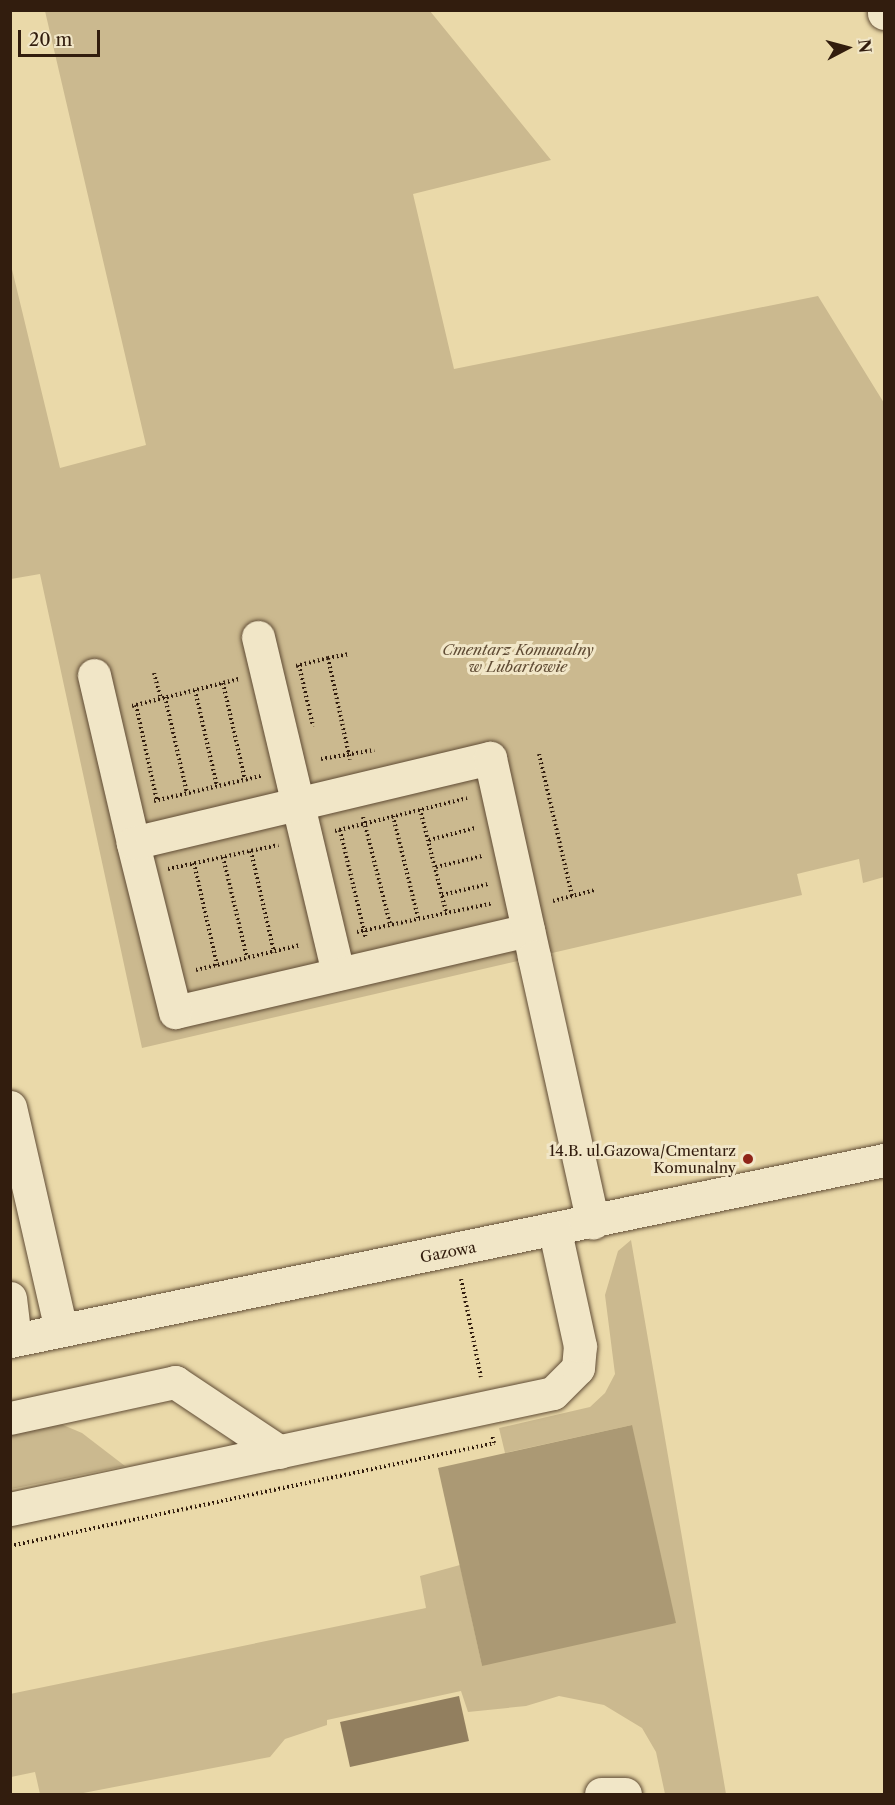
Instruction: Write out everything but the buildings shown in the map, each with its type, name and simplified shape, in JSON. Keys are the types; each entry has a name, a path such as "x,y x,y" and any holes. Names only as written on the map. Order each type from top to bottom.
{"street":[{"path":"258,637 338,974"},
{"path":"94,675 175,1012 454,947 516,914"},
{"path":"133,843 298,806 490,758 516,914 593,1223"},
{"path":"10,1107 61,1330"},
{"name":"Gazowa","path":"13,1340 555,1231 885,1160"},
{"path":"10,1509 553,1393 578,1368 580,1346 555,1231"},
{"path":"10,1298 13,1340"},
{"path":"10,1418 175,1382 280,1452"},
{"path":"601,1794 625,1794"}],"path":[{"path":"103,713 348,654"},
{"path":"328,658 356,791 390,924"},
{"path":"299,665 314,730"},
{"path":"154,673 163,698 187,794"},
{"path":"223,683 245,780"},
{"path":"195,690 218,786"},
{"path":"136,705 157,801"},
{"path":"125,808 374,750"},
{"path":"319,752 321,763"},
{"path":"539,754 572,896"},
{"path":"412,776 454,947"},
{"path":"420,810 469,797"},
{"path":"393,816 418,918"},
{"path":"244,818 274,951"},
{"path":"429,840 476,828"},
{"path":"340,830 373,966"},
{"path":"436,867 483,856"},
{"path":"223,857 247,958"},
{"path":"194,863 218,965"},
{"path":"442,895 491,884"},
{"path":"446,913 516,914 596,890"}],"green space":[{"name":"Cmentarz Komunalny w Lubartowie","path":"45,11 430,11 551,160 413,194 454,369 818,296 884,403 884,877 863,883 859,859 797,874 802,895 142,1048 40,574 11,579 10,261 60,468 146,445"},
{"path":"631,1240 726,1794 665,1794 656,1752 642,1728 604,1705 559,1696 526,1706 468,1712 461,1691 327,1720 327,1725 285,1739 270,1757 78,1794 40,1794 35,1772 11,1777 10,1694 426,1608 420,1576 460,1565 482,1666 632,1425 505,1453 499,1428 590,1407 605,1393 615,1374 605,1295 618,1251"},
{"path":"56,1422 82,1433 125,1466 11,1489 11,1432"}],"shaded area":[{"path":"632,1425 676,1623 482,1666 438,1468"}],"place":[{"name":"14.B. ul.Gazowa/Cmentarz Komunalny","path":"748,1159"}]}
